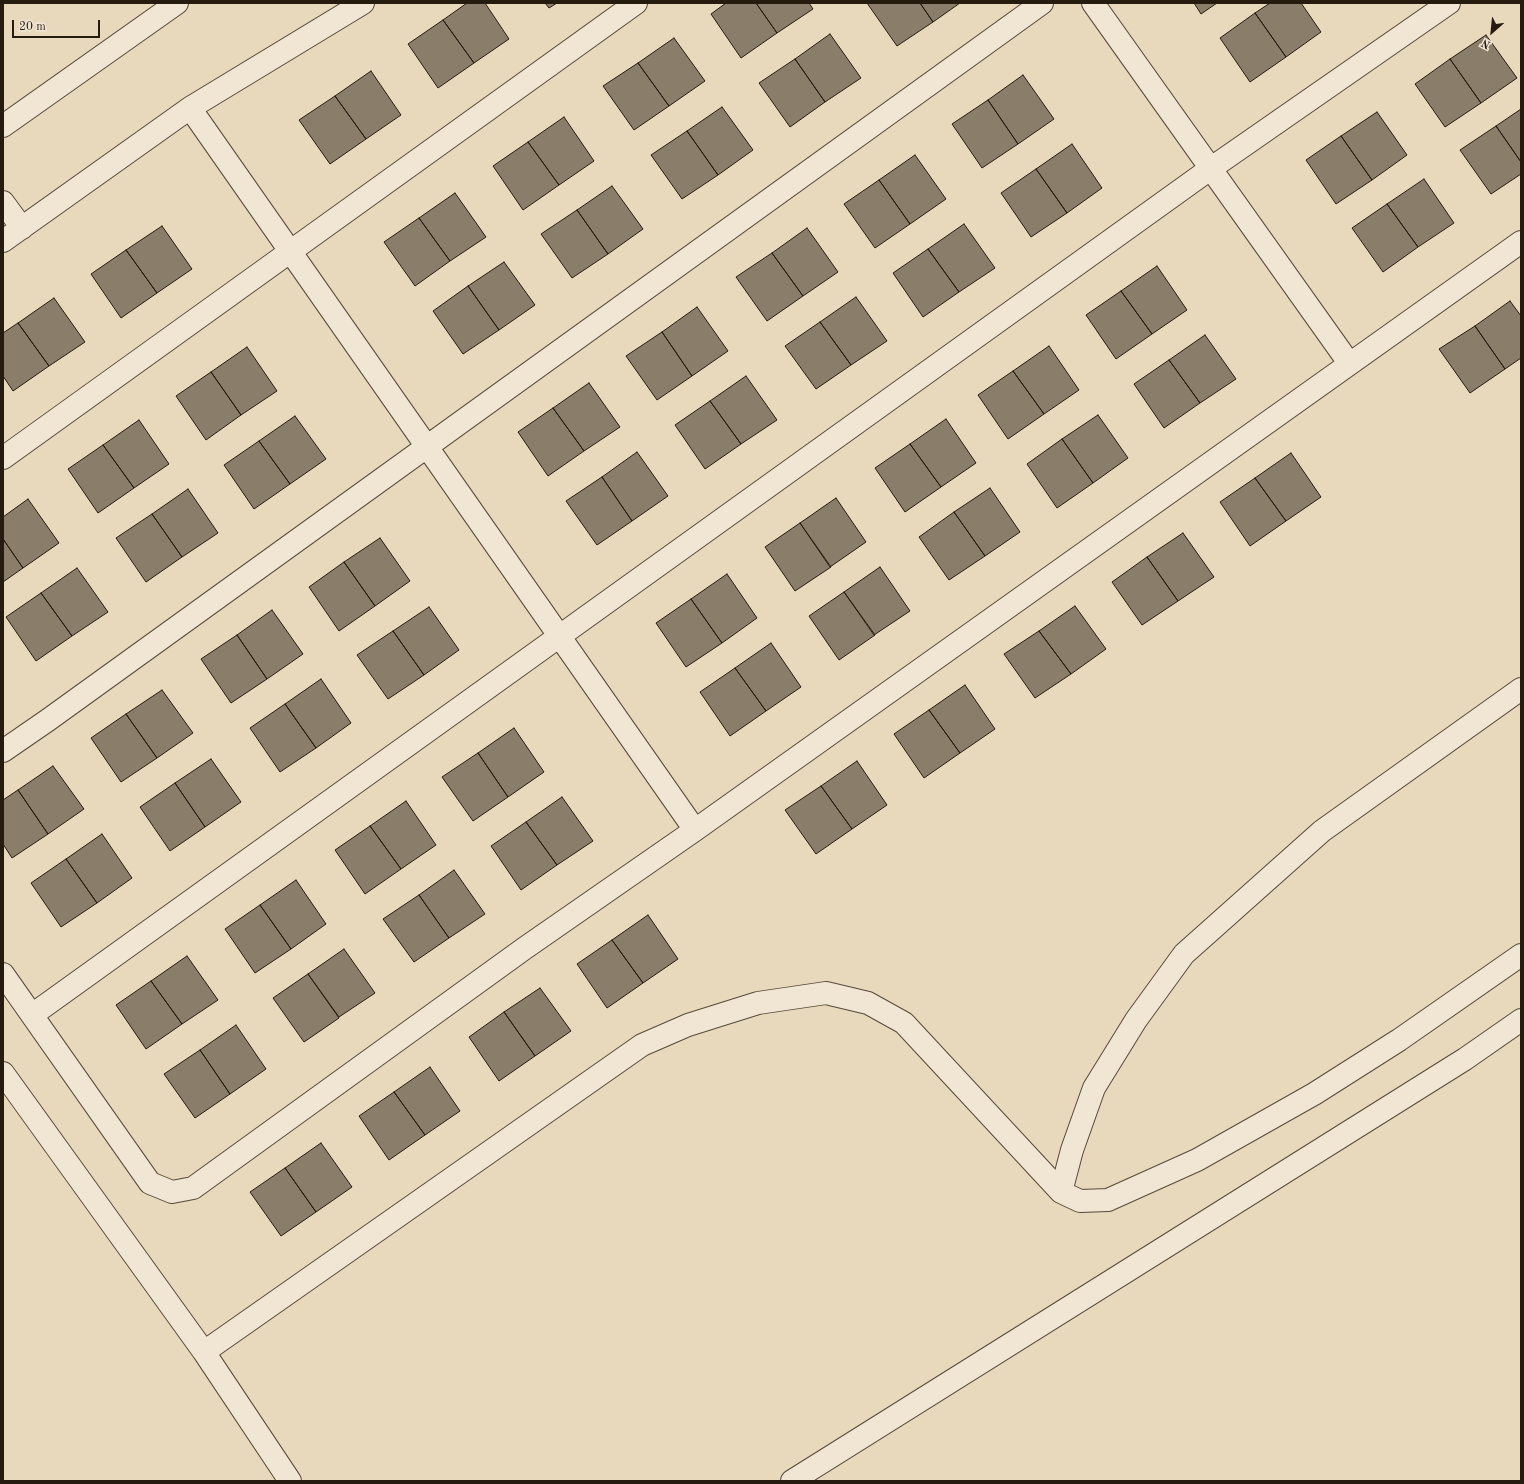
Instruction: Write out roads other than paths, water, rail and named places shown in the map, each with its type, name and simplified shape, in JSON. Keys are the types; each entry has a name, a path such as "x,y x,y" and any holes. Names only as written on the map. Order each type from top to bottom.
{"street":[{"path":"3,126 177,3"},
{"path":"3,241 190,108 363,3"},
{"path":"3,458 636,3"},
{"path":"3,751 1042,3"},
{"path":"1093,3 1349,363"},
{"path":"32,1015 1210,169 1450,3"},
{"path":"190,108 695,830"},
{"path":"3,202 22,228"},
{"path":"3,974 150,1183 172,1192 193,1188 525,948 695,830 1521,242"},
{"path":"1061,1192 1072,1150 1094,1088 1136,1020 1184,954 1322,831 1521,689"},
{"path":"204,1352 642,1045 688,1025 758,1003 826,993 868,1003 904,1023 1061,1192 1080,1201 1108,1200 1197,1160 1320,1090 1399,1040 1521,955"},
{"path":"792,1481 1459,1063 1521,1020"},
{"path":"3,1073 204,1352 290,1481"}]}
